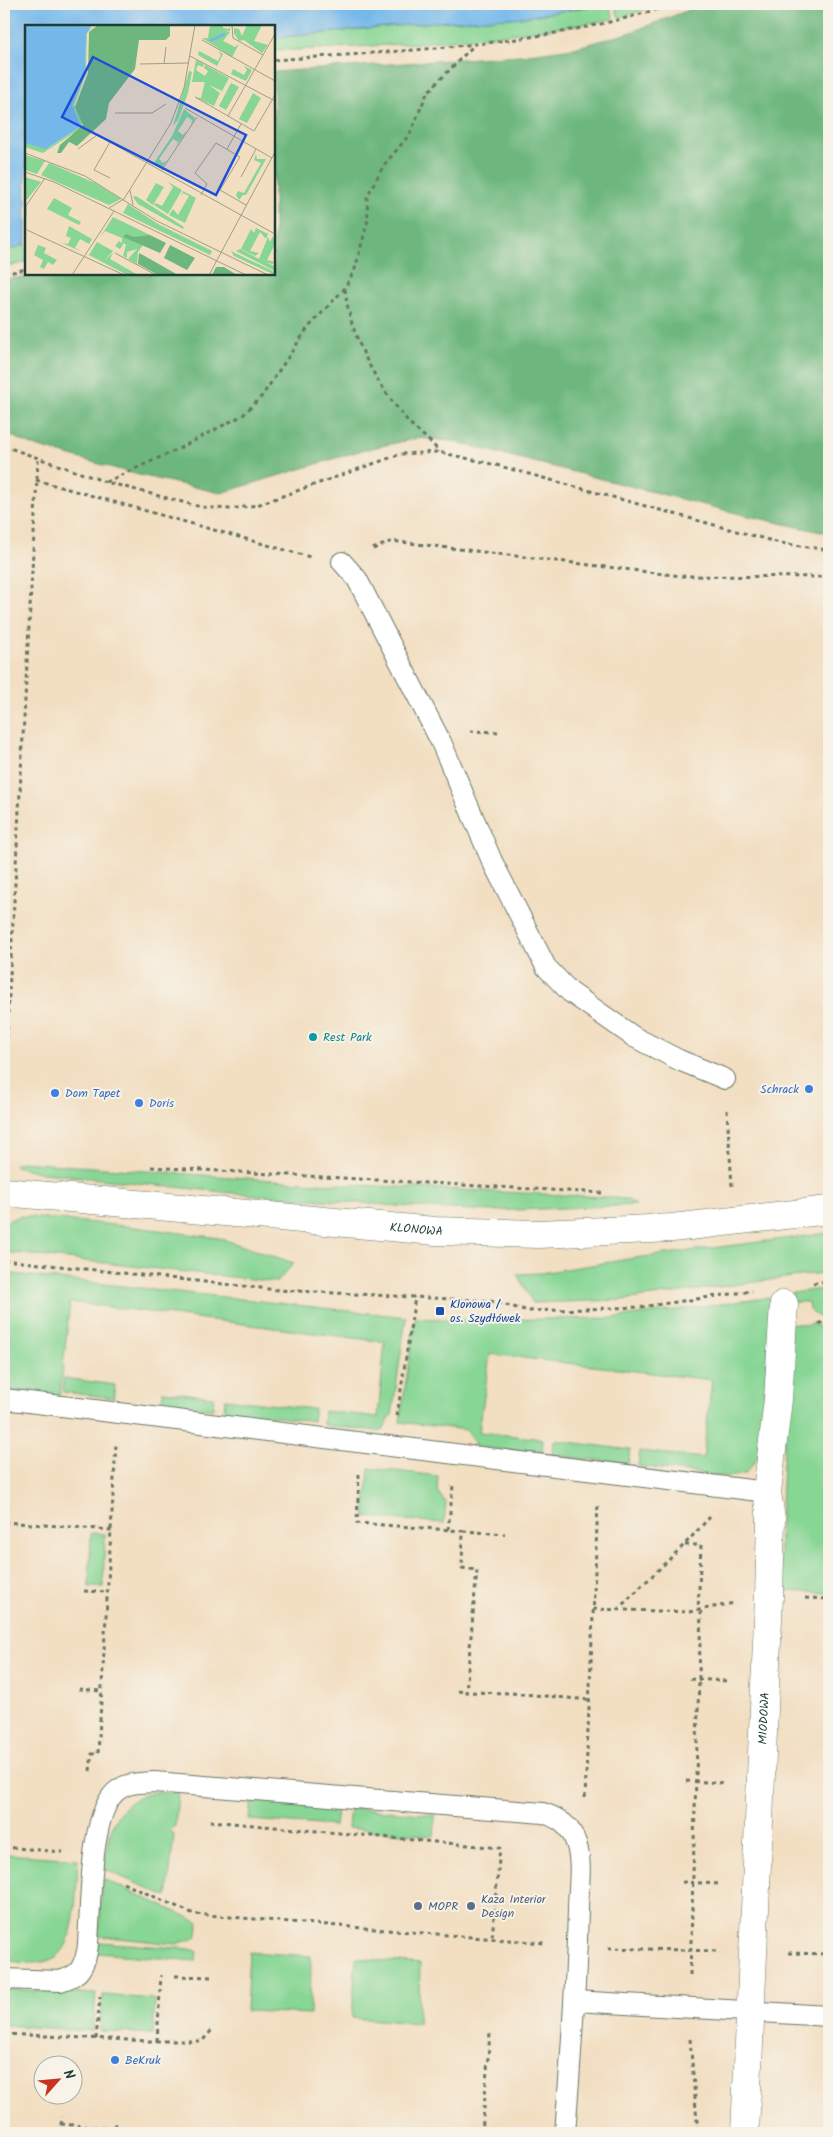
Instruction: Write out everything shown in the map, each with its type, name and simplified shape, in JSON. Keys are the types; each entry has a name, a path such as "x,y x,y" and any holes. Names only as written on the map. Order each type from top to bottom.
{"street":[{"name":"KLONOWA","path":"4,1192 435,1232 539,1234 672,1228 829,1210"},
{"name":"MIODOWA","path":"745,2133 752,2012 769,1597 770,1519 767,1492 778,1399 784,1304"}],"lane":[{"path":"342,562 357,579 441,742 492,862 546,967 570,992 634,1038 679,1060 726,1079"},
{"path":"4,1399 767,1492"},
{"path":"4,1979 60,1981 69,1979 82,1968 87,1954 93,1865 103,1809 109,1798 119,1789 132,1784 154,1782 554,1816 564,1824 574,1837 578,1849 578,1953 565,2133"},
{"path":"575,2001 829,2016"}],"path":[{"path":"275,60 519,40 630,18 674,4"},
{"path":"106,482 176,450 243,416 262,396 307,329 345,288 355,269 368,220 367,196 384,165 410,134 427,93 476,43"},
{"path":"4,274 25,268"},
{"path":"345,288 348,314 363,351 391,402 414,428 433,443 439,452"},
{"path":"4,446 38,460 106,482 201,507 230,509 257,505 400,454 439,452 496,465 780,543 829,550"},
{"path":"4,1086 38,460"},
{"path":"36,480 328,562 342,562 392,541 681,576 829,577"},
{"path":"469,731 500,732"},
{"path":"726,1079 732,1191"},
{"path":"150,1167 610,1193"},
{"path":"4,1260 278,1290 490,1301 529,1311 574,1311 642,1307 756,1290"},
{"path":"811,1283 829,1281"},
{"path":"392,1446 415,1297"},
{"path":"90,1774 92,1754 98,1754 118,1414"},
{"path":"585,1804 599,1472"},
{"path":"358,1493 357,1523 505,1534"},
{"path":"617,1610 684,1545 715,1510"},
{"path":"4,1522 112,1530"},
{"path":"463,1531 462,1568 477,1570 466,1692"},
{"path":"684,1545 701,1545 690,1982"},
{"path":"84,1591 107,1592"},
{"path":"593,1609 700,1610 739,1602"},
{"path":"78,1689 101,1691"},
{"path":"458,1691 511,1692 590,1700"},
{"path":"190,1785 189,1816 202,1821 500,1848 492,1938"},
{"path":"4,1847 72,1852"},
{"path":"122,1883 194,1914 548,1943"},
{"path":"599,1948 726,1951"},
{"path":"784,1952 829,1954"},
{"path":"157,2041 161,1975"},
{"path":"175,1976 215,1977"},
{"path":"96,2039 100,1992"},
{"path":"690,2029 698,2133"},
{"path":"4,2034 96,2039 202,2041 212,2030"},
{"path":"482,2133 490,2033"},
{"path":"60,2133 62,2117"},
{"path":"61,2124 115,2131 116,2120"},
{"path":"225,2127 225,2133"}],"green space":[{"path":"609,4 614,19 487,37 359,47 275,51 275,38 435,22 524,17"},
{"path":"614,4 661,4 619,18"},
{"path":"704,4 829,4 829,531 821,532 744,515 451,441 418,438 363,450 221,493 135,474 32,445 4,433 4,279 30,277 33,275 275,275 275,72 521,55 574,48 629,33"},
{"path":"25,244 25,262 4,268 4,251"},
{"path":"20,1162 315,1183 604,1197 626,1199 636,1205 492,1211 410,1207 232,1193 43,1173 15,1166 15,1164"},
{"path":"21,1216 135,1227 219,1238 294,1263 277,1282 4,1252 4,1222"},
{"path":"829,1233 829,1272 623,1300 533,1303 517,1274 541,1273 635,1258"},
{"path":"4,1273 406,1317 392,1415 383,1429 378,1431 323,1425 324,1411 378,1417 385,1342 70,1302 60,1395 4,1390"},
{"path":"829,1288 829,1324 809,1310 808,1302 791,1302 792,1293"},
{"path":"773,1297 759,1456 745,1474 728,1477 638,1466 640,1451 703,1458 712,1380 490,1354 479,1432 543,1439 542,1454 476,1447 467,1430 400,1422 415,1318 484,1320 615,1318"},
{"path":"790,1323 809,1325 811,1323 829,1332 829,1593 780,1591 780,1525"},
{"path":"64,1378 115,1385 114,1398 63,1392"},
{"path":"163,1391 214,1397 213,1409 162,1403"},
{"path":"225,1399 314,1409 313,1421 224,1411"},
{"path":"554,1440 630,1450 628,1464 552,1455"},
{"path":"369,1468 438,1476 437,1491 446,1503 444,1523 365,1517"},
{"path":"91,1533 105,1534 103,1587 89,1587"},
{"path":"156,1792 178,1793 175,1826 170,1830 174,1835 167,1897 104,1869 108,1842 115,1820 130,1802"},
{"path":"251,1800 333,1806 337,1809 335,1826 249,1820"},
{"path":"350,1808 435,1815 434,1836 348,1828"},
{"path":"4,1854 78,1859 75,1911 69,1938 64,1949 57,1956 45,1962 24,1963 4,1960"},
{"path":"103,1879 199,1922 196,1938 176,1944 98,1936"},
{"path":"99,1942 190,1949 197,1951 196,1961 98,1953"},
{"path":"249,1952 311,1956 310,2014 246,2011"},
{"path":"356,1958 420,1964 418,2023 352,2018"},
{"path":"4,1989 96,1994 93,2031 4,2025"},
{"path":"103,1995 153,1999 155,2002 153,2034 100,2031"}],"water":[{"path":"4,4 607,4 524,17 435,22 275,38 275,25 25,25 25,244 4,251"}],"place":[{"name":"Rest Park","path":"313,1037"},
{"name":"Schrack","path":"809,1089"},
{"name":"Dom Tapet","path":"55,1093"},
{"name":"Doris","path":"139,1103"},
{"name":"Klonowa / os. Szydłówek","path":"440,1311"},
{"name":"MOPR","path":"418,1906"},
{"name":"Kaza Interior Design","path":"471,1906"},
{"name":"BeKruk","path":"115,2060"}]}
